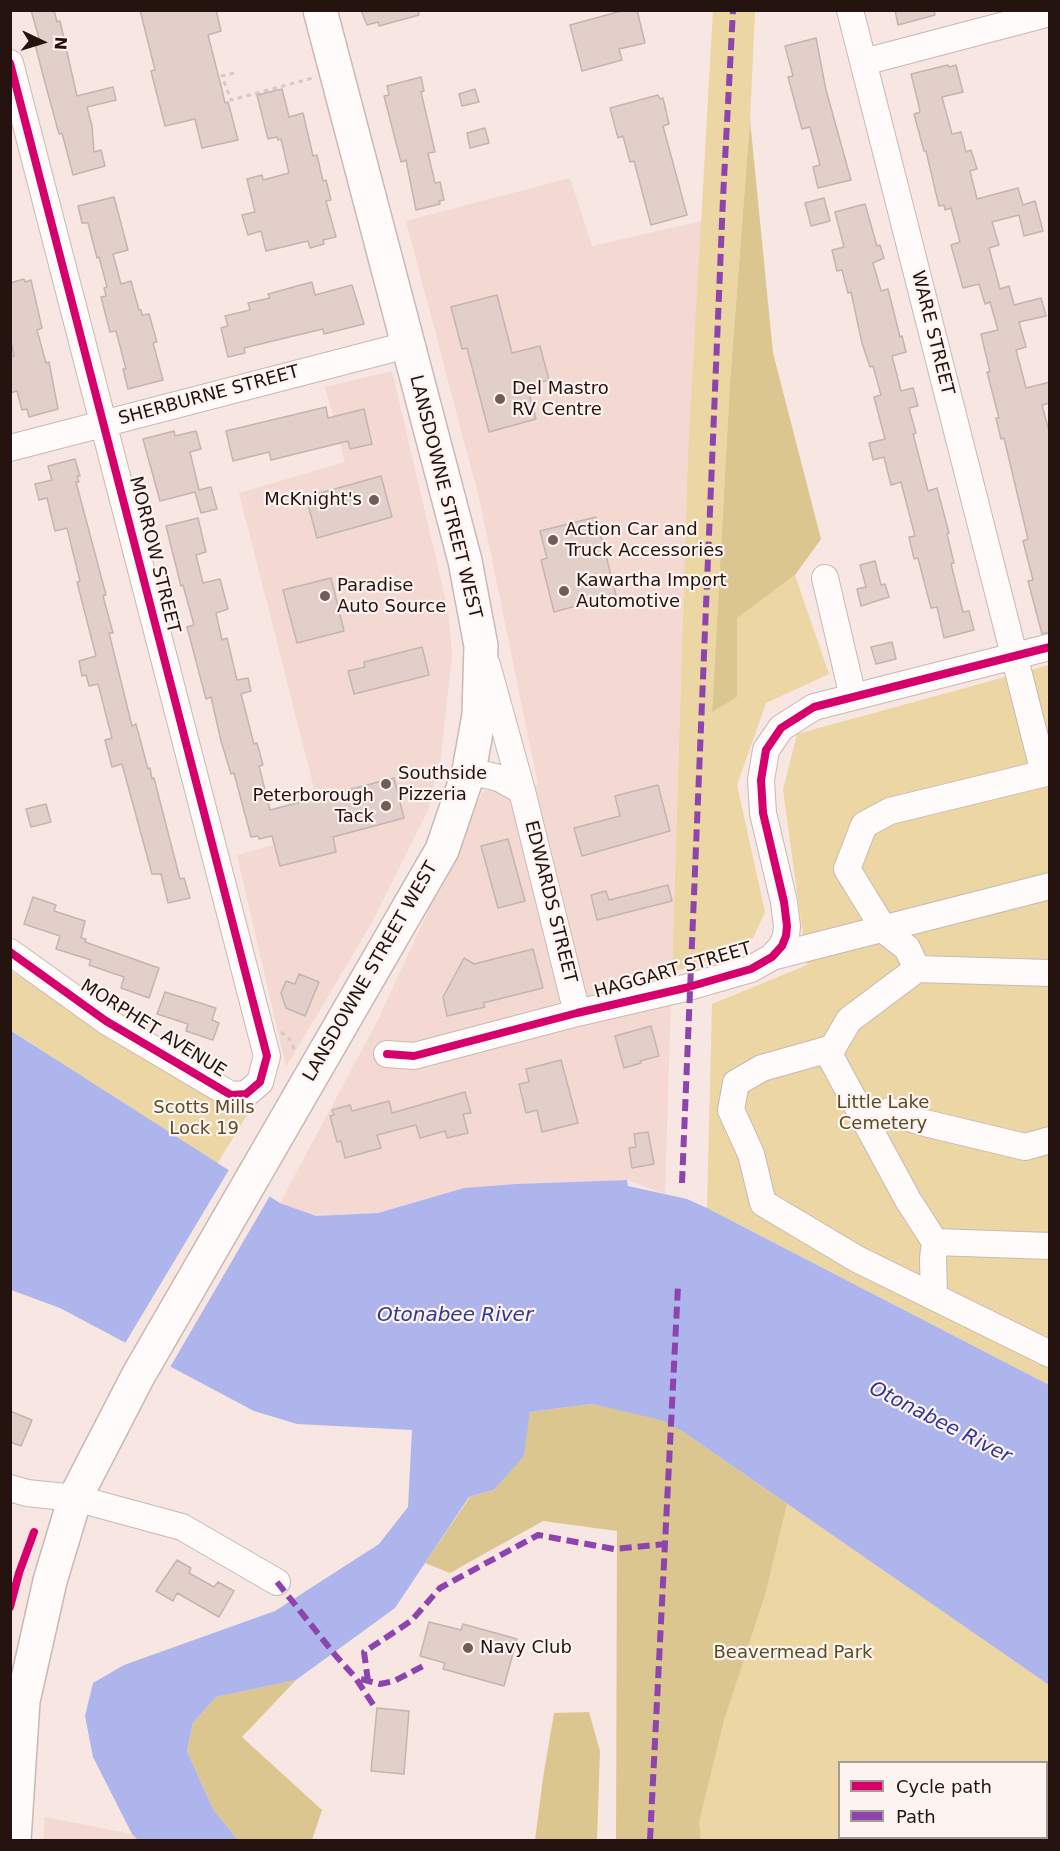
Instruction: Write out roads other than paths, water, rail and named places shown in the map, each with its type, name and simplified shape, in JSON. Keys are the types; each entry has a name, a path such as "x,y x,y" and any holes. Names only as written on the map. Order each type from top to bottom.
{"main road":[{"name":"LANSDOWNE STREET WEST","path":"14,1840 23,1701 50,1581 75,1498 138,1376 442,850 469,771 479,715 481,646 465,561 320,10"}],"street":[{"name":"WARE STREET","path":"850,10 1014,655 1047,772"},
{"path":"864,62 1050,13"},
{"name":"MORROW STREET","path":"10,63 267,1056"},
{"name":"SHERBURNE STREET","path":"10,448 407,345"},
{"path":"825,578 853,697"},
{"name":"EDWARDS STREET","path":"481,646 522,790 577,1013"},
{"name":"HAGGART STREET","path":"387,1054 414,1056 577,1013 685,988 751,969 772,957 782,946 787,926 784,902 763,813 761,780 766,750 781,728 796,716 814,707 1050,647"},
{"path":"469,771 499,778 522,790"},
{"path":"917,969 907,948 884,929 847,869 864,825 890,811 1047,772"},
{"path":"772,957 1050,886"},
{"name":"MORPHET AVENUE","path":"10,952 106,1021 231,1095 246,1094 260,1082 267,1056"},
{"path":"934,1296 934,1242 908,1200 830,1054 849,1020 917,969 1050,973"},
{"path":"833,1048 762,1068 736,1083 731,1110 751,1154 763,1203 857,1259 1050,1354"},
{"path":"869,1125 889,1111 921,1122 1025,1147 1050,1140"},
{"path":"934,1242 1050,1246"},
{"path":"10,1488 27,1493 75,1498 182,1527 277,1582"}],"water":[{"name":"Otonabee River","path":"10,1030 280,1203 316,1216 378,1213 464,1188 627,1180 628,1186 687,1199 707,1208 1049,1385 1049,1685 682,1431 661,1420 592,1404 530,1412 524,1456 494,1490 469,1497 395,1608 296,1680 216,1697 193,1723 187,1751 213,1809 238,1840 138,1840 132,1834 93,1757 85,1716 93,1683 124,1665 275,1611 379,1544 408,1507 412,1430 297,1424 254,1411 60,1308 11,1290"}],"place":[{"name":"Del Mastro RV Centre","path":"500,399"},
{"name":"McKnight's","path":"374,500"},
{"name":"Action Car and Truck Accessories","path":"553,540"},
{"name":"Kawartha Import Automotive","path":"564,591"},
{"name":"Paradise Auto Source","path":"325,596"},
{"name":"Southside Pizzeria","path":"386,784"},
{"name":"Peterborough Tack","path":"386,806"},
{"name":"Navy Club","path":"468,1648"}],"park label":[{"name":"Little Lake Cemetery","path":"883,1113"},
{"name":"Scotts Mills Lock 19","path":"204,1118"},
{"name":"Beavermead Park","path":"793,1653"}]}
